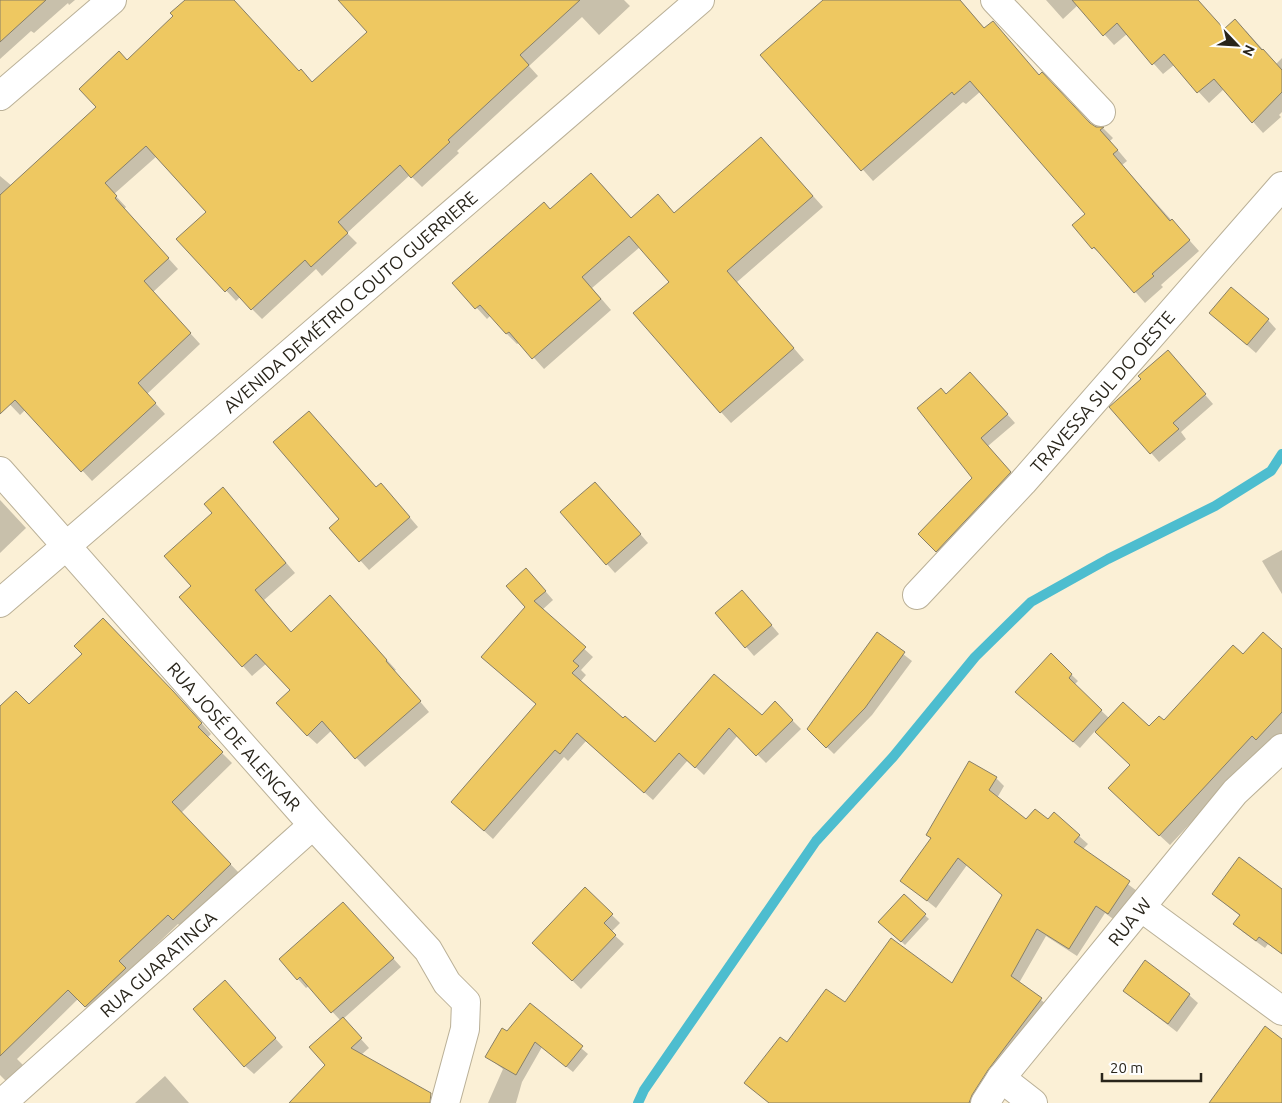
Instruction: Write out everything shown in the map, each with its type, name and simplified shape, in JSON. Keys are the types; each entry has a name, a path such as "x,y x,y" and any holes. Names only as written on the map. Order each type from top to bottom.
{"street":[{"path":"0,96 112,0"},
{"name":"AVENIDA DEMÉTRIO COUTO GUERRIERE","path":"0,603 700,0"},
{"path":"995,0 1101,112"},
{"name":"TRAVESSA SUL DO OESTE","path":"918,595 1023,482 1282,186"},
{"name":"RUA JOSÉ DE ALENCAR","path":"0,471 313,825 428,950 447,983 466,1002 465,1029 445,1103"},
{"name":"RUA W","path":"985,1103 1001,1078 1235,792 1282,748"},
{"name":"RUA GUARATINGA","path":"2,1103 313,825"},
{"path":"1142,908 1282,1011"},
{"path":"1001,1078 1033,1103"}],"building":[{"path":"0,0 46,0 0,42"},
{"path":"185,0 234,0 299,71 301,69 312,82 367,32 338,0 580,0 520,55 529,65 448,140 450,142 411,178 400,165 338,222 348,233 311,267 305,260 251,310 230,287 225,292 176,239 206,212 146,146 105,183 117,196 115,198 169,258 144,281 191,333 138,383 156,403 81,472 15,400 0,414 0,195 96,107 79,89 119,51 127,60 173,16 170,13"},
{"path":"823,0 960,0 984,28 993,21 1039,75 1042,72 1090,123 1096,127 1104,127 1100,130 1118,150 1113,154 1170,221 1172,219 1190,240 1134,293 1072,225 1085,214 970,81 954,95 952,92 861,171 760,55"},
{"path":"1072,0 1198,0 1224,29 1235,19 1263,49 1282,70 1282,92 1252,123 1214,79 1197,93 1164,54 1152,65 1117,23 1103,36"},
{"path":"761,137 813,196 727,271 794,348 720,413 633,313 669,282 629,236 582,277 601,299 532,359 509,332 506,334 480,305 475,309 452,283 544,202 550,209 591,173 631,218 658,194 674,213"},
{"path":"1231,287 1269,319 1247,345 1209,313"},
{"path":"1168,350 1206,394 1173,423 1179,429 1150,454 1109,407 1141,379 1138,376"},
{"path":"970,372 1008,414 981,438 1011,472 936,552 918,534 972,478 917,408 941,388 946,394"},
{"path":"309,411 376,487 381,483 410,517 359,562 329,528 339,519 273,442"},
{"path":"595,482 641,534 606,565 560,512"},
{"path":"223,487 286,563 255,590 291,632 330,595 421,701 355,759 322,721 307,736 276,703 290,690 256,654 242,667 179,597 191,586 164,556 212,513 204,504"},
{"path":"526,568 546,591 534,601 586,647 573,661 579,666 572,673 623,718 625,716 655,742 714,674 762,715 775,701 793,720 756,756 729,728 695,768 679,753 644,793 577,733 560,754 555,750 484,831 451,802 536,704 481,657 525,607 506,586"},
{"path":"742,590 772,625 745,648 715,613"},
{"path":"103,618 202,723 198,727 223,752 172,802 231,864 173,920 168,915 119,961 126,968 85,1007 68,990 0,1056 0,706 16,691 29,704 82,654 74,646"},
{"path":"877,632 905,652 865,708 826,748 807,729"},
{"path":"1263,632 1282,649 1282,712 1256,740 1252,736 1159,836 1108,788 1130,765 1095,732 1123,702 1149,726 1159,716 1164,720 1233,645 1243,654"},
{"path":"1051,653 1072,674 1069,678 1102,710 1073,742 1015,692"},
{"path":"969,761 997,777 989,790 1026,819 1035,809 1048,819 1054,812 1080,835 1074,842 1130,881 1108,914 1096,906 1069,949 1037,929 1011,976 1042,998 988,1070 969,1103 769,1103 744,1083 780,1037 787,1042 826,989 845,1002 891,938 952,983 1002,895 958,858 927,901 900,881 931,838 926,835"},
{"path":"1239,857 1282,889 1282,954 1259,937 1256,941 1233,924 1240,915 1212,894"},
{"path":"585,887 613,914 604,923 616,935 572,981 532,943"},
{"path":"904,894 926,914 901,942 878,922"},
{"path":"343,902 394,958 331,1013 300,977 297,980 279,959"},
{"path":"1145,960 1190,994 1168,1024 1123,991"},
{"path":"225,980 276,1038 244,1067 193,1009"},
{"path":"530,1003 583,1046 566,1067 535,1042 516,1075 485,1057 502,1028 507,1031"},
{"path":"343,1017 362,1038 351,1048 431,1093 430,1103 289,1103 325,1065 309,1047"},
{"path":"1265,1026 1282,1039 1282,1103 1209,1103"}],"waterway":[{"path":"638,1103 644,1090 816,841 893,757 975,657 1031,602 1108,559 1215,506 1271,471 1282,454"}]}
